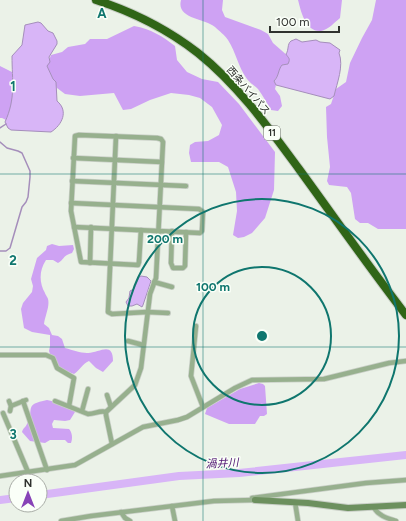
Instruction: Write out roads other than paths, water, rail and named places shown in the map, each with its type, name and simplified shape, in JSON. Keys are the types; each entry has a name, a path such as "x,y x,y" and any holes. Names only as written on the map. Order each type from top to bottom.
{"highway":[{"name":"西条バイパス","path":"96,0 131,13 166,30 198,53 233,85 260,117 406,315"}],"street":[{"path":"112,444 106,412 132,389 141,368 150,294 156,278 163,142 162,139 157,138 77,135 74,138 71,203 80,260 90,263 139,264 141,230"},
{"path":"116,136 108,312 112,314 147,312 168,313"},
{"path":"73,158 162,162"},
{"path":"72,180 186,186"},
{"path":"71,203 199,209 202,211 201,232 74,226"},
{"path":"90,263 91,227"},
{"path":"172,231 171,265 173,268 183,268 185,266 186,232"},
{"path":"154,282 172,287"},
{"path":"196,326 191,376 204,407"},
{"path":"128,341 143,345"},
{"path":"0,354 46,355 53,358 57,368 74,378 69,406"},
{"path":"0,476 75,465 143,427 182,419 235,388 252,380 324,379 389,363 406,362"},
{"path":"82,411 88,389"},
{"path":"107,395 111,406"},
{"path":"10,406 24,401 47,470"},
{"path":"55,401 92,414 100,411 106,412"},
{"path":"3,413 28,472"},
{"path":"244,500 263,496 406,480"},
{"path":"61,521 214,501 255,500 295,502 348,508 374,508 406,505"},
{"path":"295,502 298,521"},
{"path":"172,506 175,521"},
{"path":"374,508 384,517 396,521"},
{"path":"121,512 125,518 130,521"}],"waterway":[{"path":"0,128 6,124"},
{"path":"0,142 7,148 22,153 30,171 28,197 22,207 10,248 6,251 0,251"},
{"name":"渦井川","path":"48,494 179,476 239,473 406,455"},
{"name":"渦井川","path":"0,500 8,499"}]}
